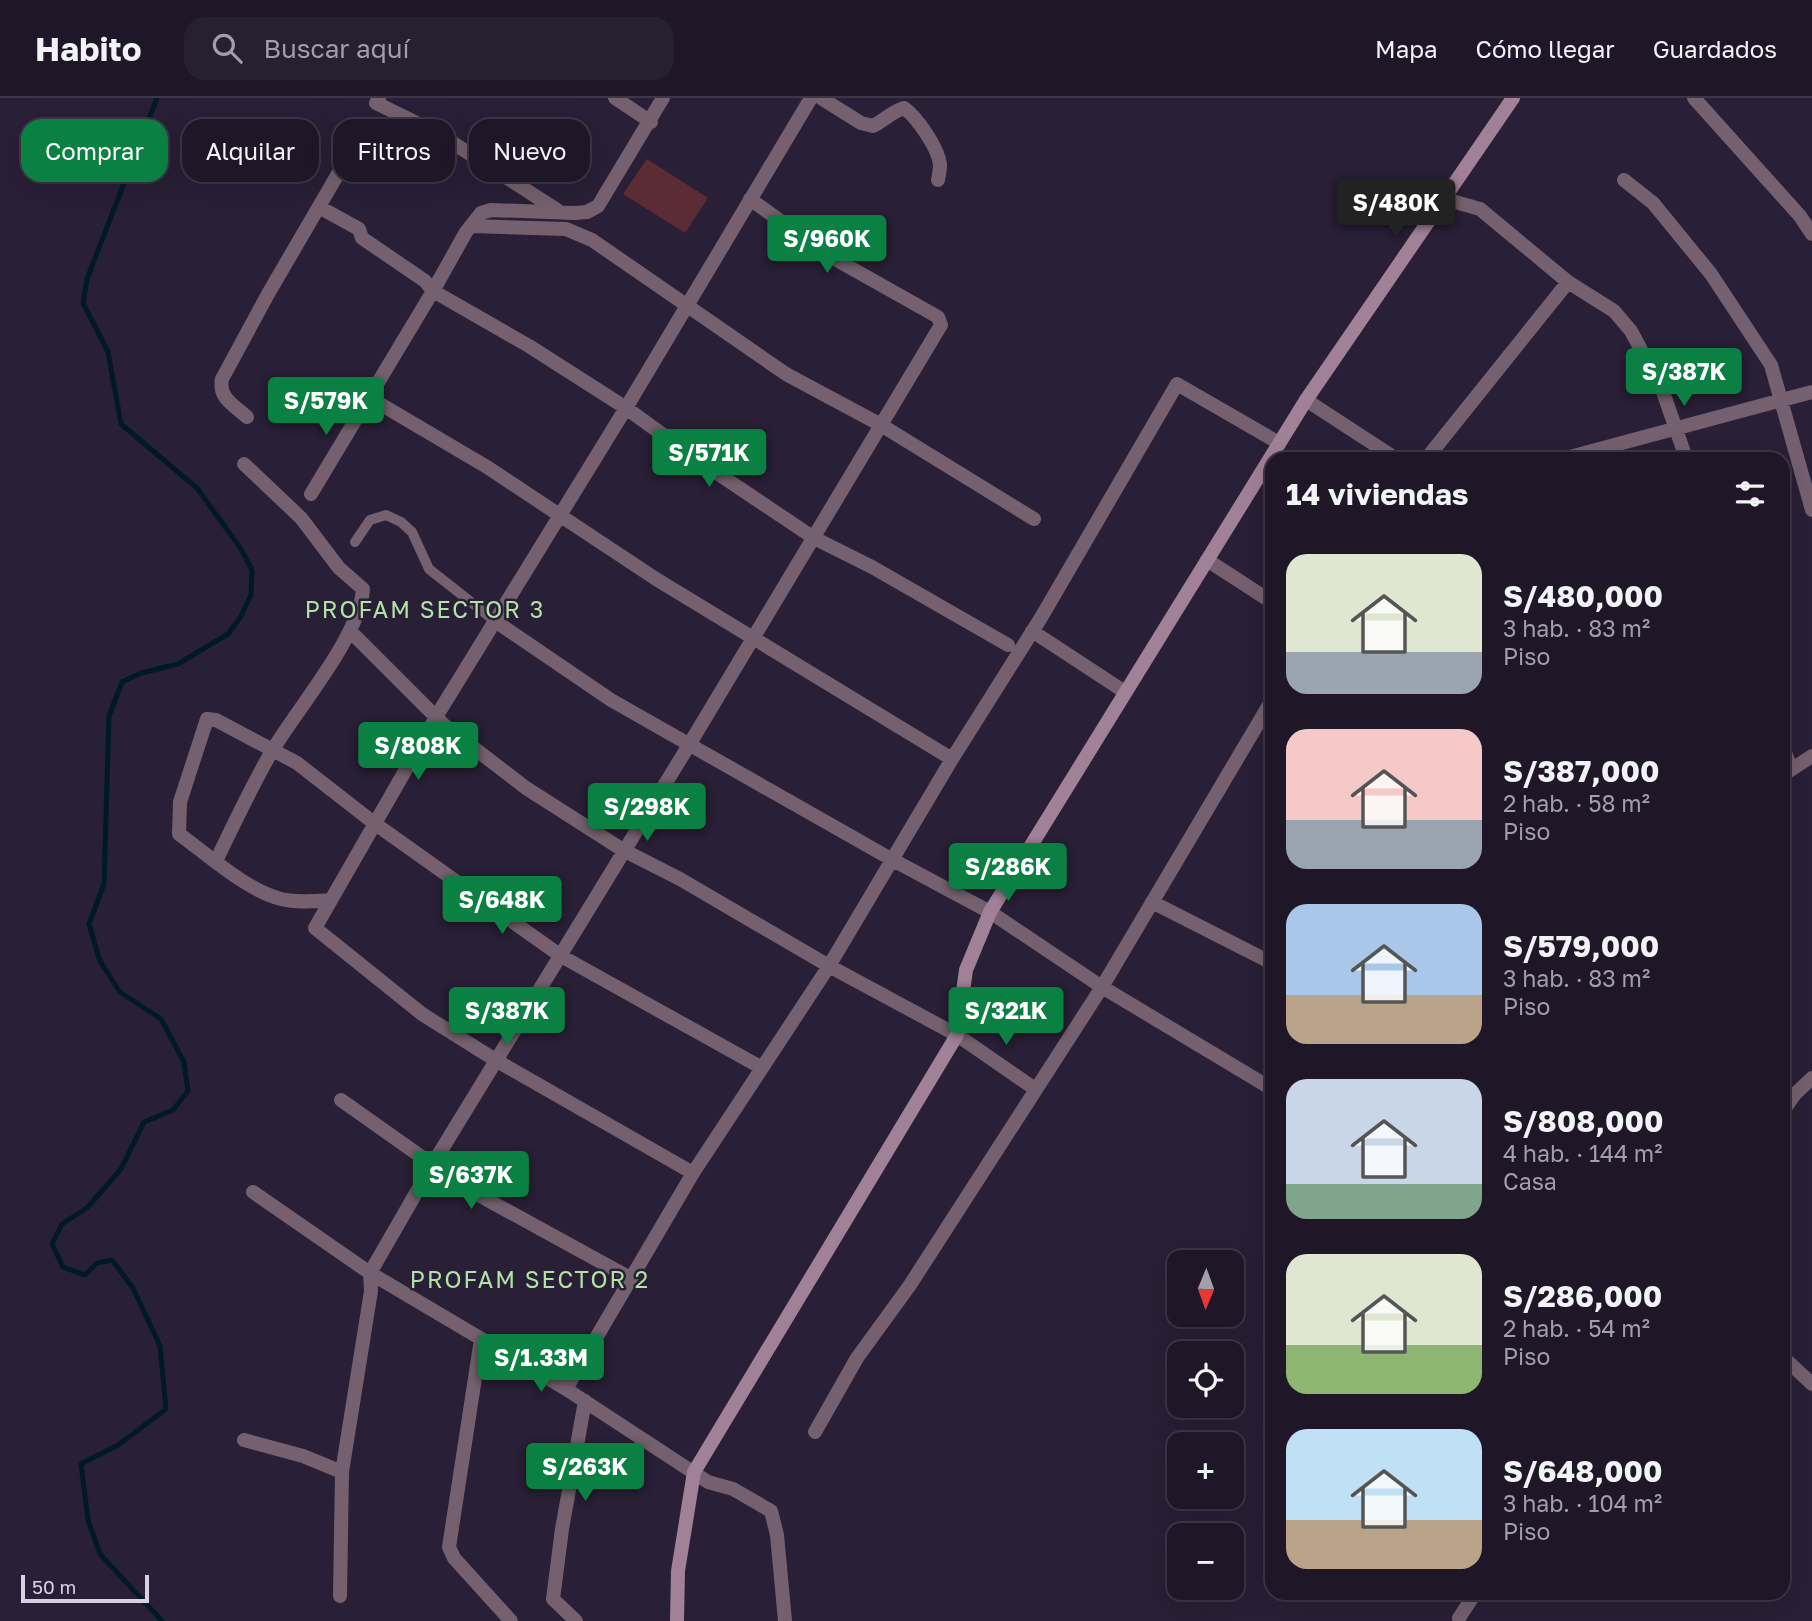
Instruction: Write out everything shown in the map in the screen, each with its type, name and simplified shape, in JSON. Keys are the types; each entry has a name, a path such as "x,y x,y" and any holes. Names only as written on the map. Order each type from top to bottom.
{"main road":[{"path":"1273,452 1306,400 1513,98"},
{"path":"677,1621 678,1571 694,1472 957,1035 966,970 990,912 1265,465"}],"street":[{"path":"379,98 376,103 439,134 559,210"},
{"path":"615,98 651,122"},
{"path":"311,494 471,226 481,214 491,210 587,212 598,206 663,98"},
{"path":"694,1173 497,1061 422,1014 315,928 436,717 626,408 811,98"},
{"path":"821,98 861,123 873,126 882,122 891,112 904,108 914,115 937,154 940,163 938,180"},
{"path":"1695,98 1800,216 1812,234"},
{"path":"1624,180 1653,203 1711,274 1771,365 1812,510"},
{"path":"247,417 222,396 222,379 333,182"},
{"path":"340,1596 342,1472 371,1291 370,1273 431,1167 941,325 938,317 826,254 750,199"},
{"path":"1445,199 1480,209 1568,282 1614,311 1632,331 1662,388 1684,452"},
{"path":"319,207 359,229 362,237 425,281 433,291 529,346 626,408 814,538 872,567 1008,645"},
{"path":"471,226 566,229 592,240 786,374 881,425 1034,519"},
{"path":"1432,452 1568,282"},
{"path":"566,1389 694,1173 829,966 891,859 1032,632 1177,384 1279,443"},
{"path":"1589,452 1812,392"},
{"path":"370,398 487,467 656,579 952,759"},
{"path":"1306,400 1386,452"},
{"path":"216,861 272,751 350,631 362,602 363,589 340,568 301,518 244,464"},
{"path":"1206,560 1265,598"},
{"path":"495,621 611,700 990,912 1102,987 1265,1085"},
{"path":"350,631 456,736 526,788 623,850 680,879 829,966 957,1035 1035,1089"},
{"path":"1032,632 1125,692"},
{"path":"815,1432 857,1359 910,1285 1102,987 1265,712"},
{"path":"331,900 284,900 269,895 178,834 180,802 207,719 216,720 297,763 374,823 561,956 762,1068"},
{"path":"1790,770 1812,756"},
{"path":"1152,902 1265,959"},
{"path":"1790,1101 1812,1078"},
{"path":"341,1100 423,1158 431,1167 630,1278"},
{"path":"253,1192 370,1273 566,1389 708,1482 733,1489 771,1511 777,1535 785,1621"},
{"path":"481,1339 449,1547 454,1558 511,1621"},
{"path":"1790,1364 1812,1384"},
{"path":"576,1621 553,1599 562,1529 585,1401"},
{"path":"244,1440 303,1456 342,1472"},
{"path":"1459,1618 1471,1600"}],"lane":[{"path":"355,542 370,520 386,515 401,522 412,533 429,569 495,621"}],"shaded area":[{"path":"647,159 708,198 685,233 623,194"}],"waterway":[{"path":"157,98 87,279 83,303 108,352 121,424 197,488 241,549 252,570 251,595 240,618 228,634 178,664 141,673 122,682 109,716 104,884 89,924 100,961 120,992 161,1019 184,1062 188,1091 173,1110 144,1122 121,1169 87,1208 62,1224 52,1244 63,1267 85,1275 97,1263 112,1260 133,1288 160,1346 166,1409 118,1445 81,1464 88,1520 100,1554 162,1621"}],"district":[{"name":"PROFAM SECTOR 3","path":"425,609"},
{"name":"PROFAM SECTOR 2","path":"530,1279"}]}
